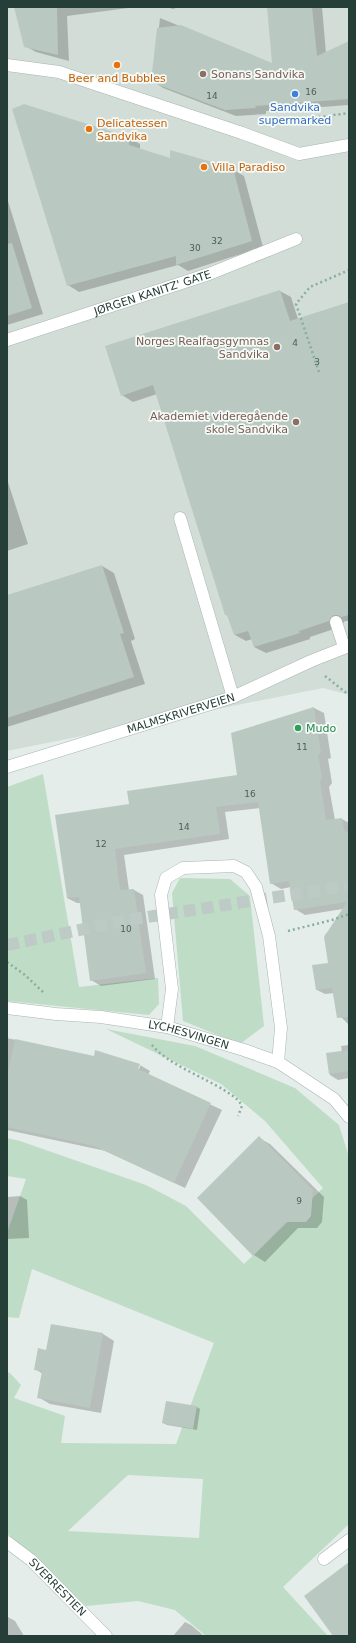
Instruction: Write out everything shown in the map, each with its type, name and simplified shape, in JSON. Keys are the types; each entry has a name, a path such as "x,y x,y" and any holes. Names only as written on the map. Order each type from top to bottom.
{"street":[{"path":"7,65 59,72 242,133 299,154 349,145"},
{"name":"JØRGEN KANITZ' GATE","path":"7,340 209,274 296,239"},
{"path":"180,518 232,697"},
{"path":"336,622 347,646"},
{"name":"MALMSKRIVERVEIEN","path":"7,767 232,697 347,646"},
{"path":"167,1027 172,989 161,895 166,878 183,868 234,866 246,872 256,887 269,936 281,1028 278,1062"},
{"name":"LYCHESVINGEN","path":"7,1008 56,1014 101,1017 167,1027 278,1062 334,1099 349,1118"},
{"path":"324,1559 349,1540"},
{"name":"SVERRESTIEN","path":"7,1542 31,1560 106,1636"}],"path":[{"path":"272,123 349,113"},
{"path":"319,372 296,304 310,287 349,270"},
{"path":"311,661 327,678 349,695"},
{"path":"269,936 332,920 349,914"},
{"path":"7,962 26,975 45,994 56,1014"},
{"path":"147,1024 148,1039 158,1052 237,1098 242,1106 238,1116"}],"shaded area":[{"path":"7,7 349,7 349,695 323,688 7,751"}],"green space":[{"path":"43,774 79,987 158,978 159,1004 149,1015 7,1001 7,787"},
{"path":"180,878 230,879 250,896 264,1026 240,1044 183,1021 172,893"},
{"path":"106,1029 195,1046 295,1088 339,1125 349,1157 349,1524 283,1587 328,1636 206,1636 175,1610 138,1601 86,1606 7,1533 7,1372 10,1373 21,1385 14,1398 65,1416 61,1443 176,1444 214,1343 32,1269 19,1318 7,1317 7,1233 26,1179 7,1176 7,1138 20,1141 146,1185 186,1206 244,1264 323,1188 265,1121 221,1084","holes":["128,1475 203,1479 199,1538 68,1531"]}],"building":[{"path":"14,7 57,7 58,55 24,47"},
{"path":"267,7 312,7 317,56 349,41 349,99 255,106 256,108 225,110 151,82 157,28 181,25 272,63"},
{"path":"24,104 129,137 129,145 170,158 170,150 233,168 252,241 176,265 176,256 67,286 12,109"},
{"path":"12,243 32,308 7,316 7,244"},
{"path":"280,290 290,321 349,302 349,615 341,617 338,615 333,615 329,621 299,631 300,633 254,647 248,631 234,635 227,615 225,615 153,385 121,396 105,346"},
{"path":"102,565 124,633 120,634 134,677 7,718 7,595"},
{"path":"314,707 321,753 318,754 322,778 320,781 326,820 342,818 344,830 348,833 349,1017 337,1018 332,988 316,990 312,965 328,963 324,937 347,902 294,910 289,881 270,884 258,802 216,807 220,834 115,849 120,890 134,889 146,973 90,981 79,897 67,898 55,815 129,804 127,791 237,775 231,733"},
{"path":"15,1039 94,1056 95,1050 140,1064 138,1069 211,1103 174,1183 94,1146 7,1127 7,1076"},
{"path":"349,1050 349,1071 329,1074 326,1053"},
{"path":"259,1136 313,1190 311,1216 306,1222 286,1222 253,1256 197,1198"},
{"path":"51,1324 103,1333 90,1408 37,1398 42,1371 34,1370 38,1348 46,1350"},
{"path":"166,1401 197,1406 193,1429 162,1423"},
{"path":"349,1562 349,1636 333,1636 304,1596"}],"tunnel":[{"path":"7,945 128,920 334,888 349,887"}],"place":[{"name":"Beer and Bubbles","path":"117,65"},
{"name":"Sonans Sandvika","path":"203,74"},
{"name":"Sandvika supermarked","path":"295,94"},
{"name":"Delicatessen Sandvika","path":"89,129"},
{"name":"Villa Paradiso","path":"204,167"},
{"name":"Norges Realfagsgymnas Sandvika","path":"277,347"},
{"name":"Akademiet videregående skole Sandvika","path":"296,422"},
{"name":"Mudo","path":"298,728"}]}
